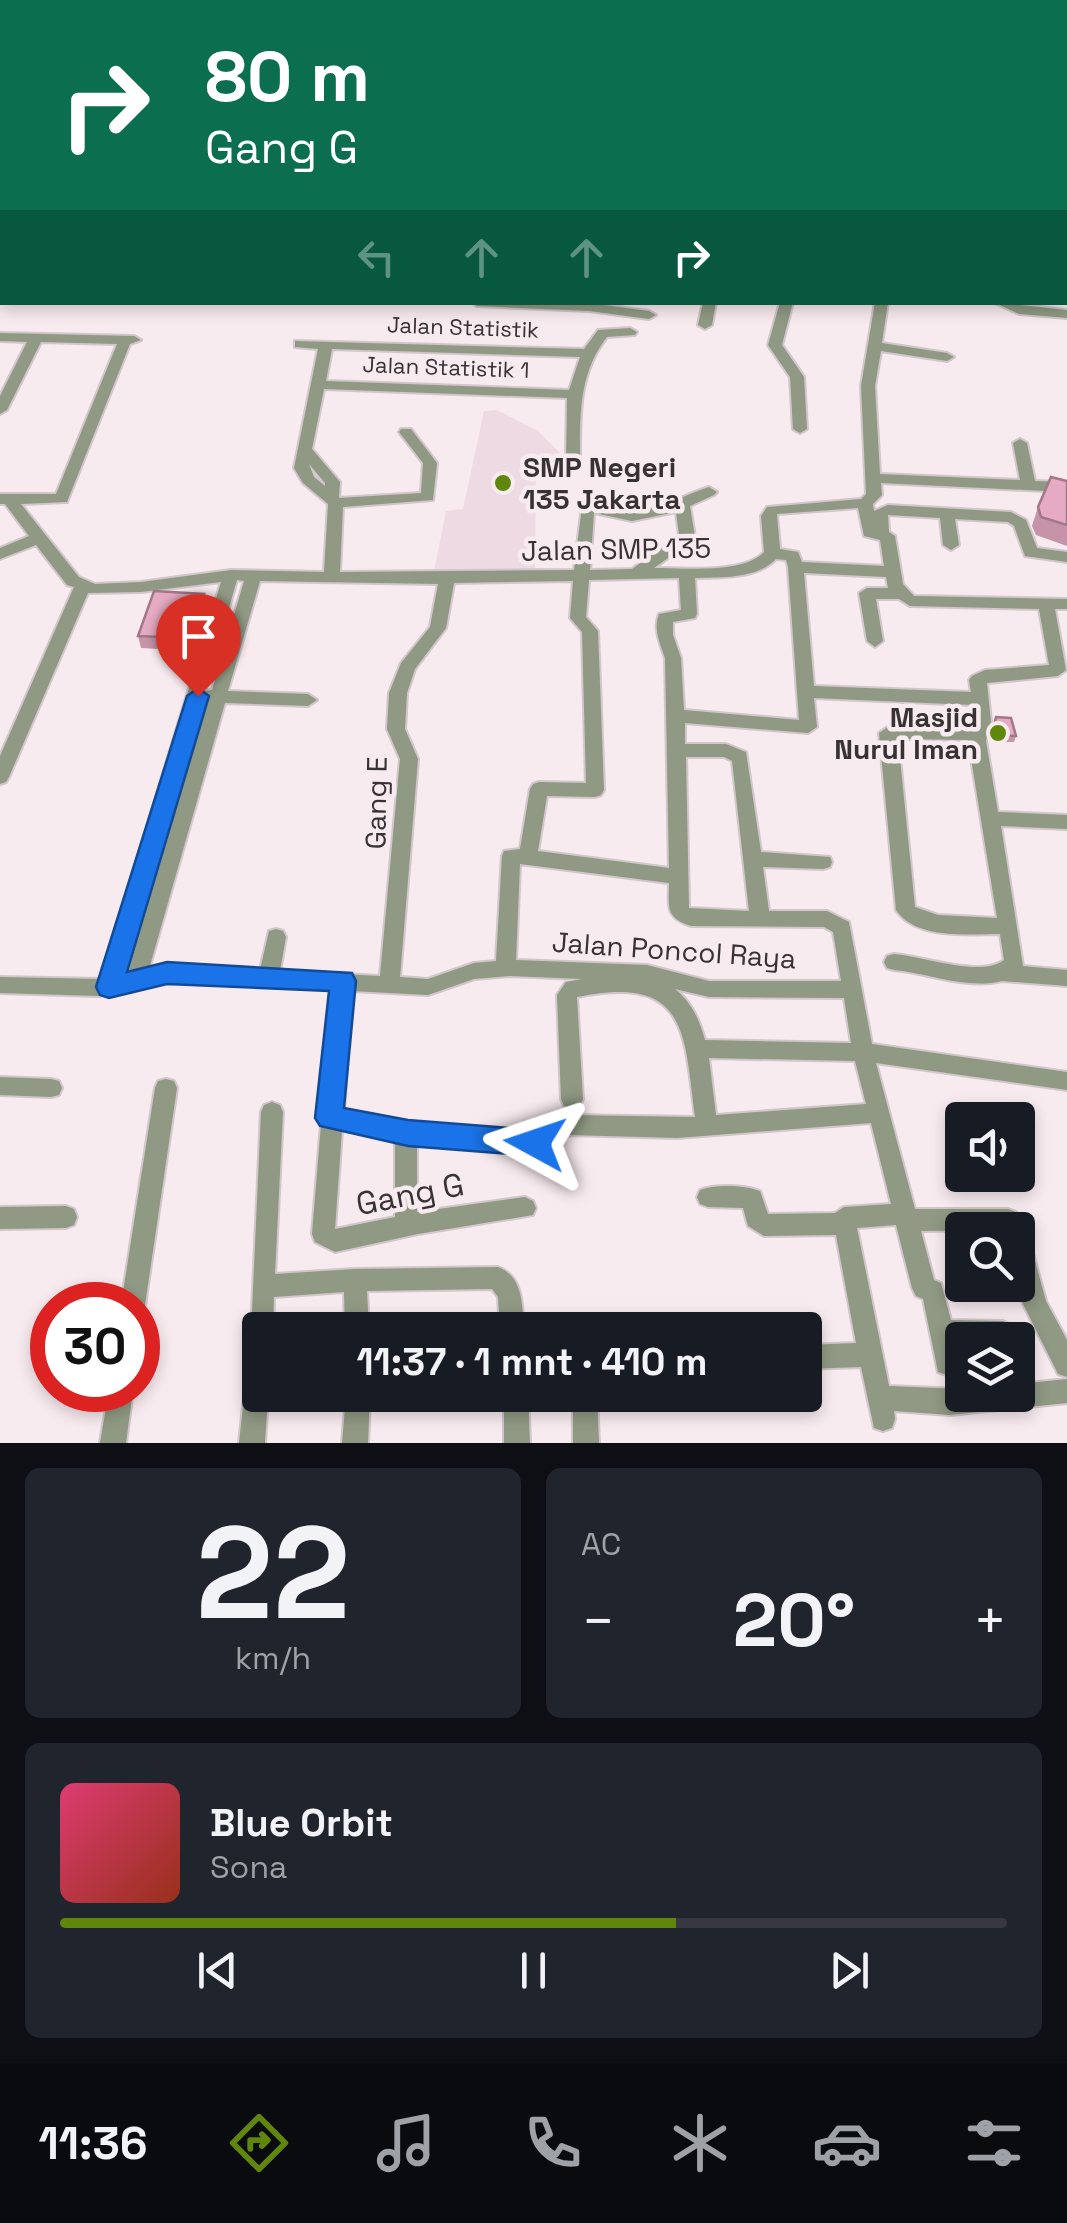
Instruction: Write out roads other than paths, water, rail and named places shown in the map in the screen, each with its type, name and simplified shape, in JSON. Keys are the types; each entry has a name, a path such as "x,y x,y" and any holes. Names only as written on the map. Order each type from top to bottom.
{"street":[{"path":"545,305 589,307 644,318"},
{"path":"706,325 709,305"},
{"path":"786,305 775,345 797,377 800,429"},
{"path":"676,716 808,727 796,566 792,556 772,553 769,516 772,510 865,503 874,495 868,386 881,305"},
{"path":"1006,305 1019,310 1067,314"},
{"path":"573,462 573,394 586,353 603,332 644,318"},
{"path":"0,336 131,340 62,499 4,499"},
{"path":"0,410 36,338"},
{"name":"Jalan Statistik","path":"300,344 586,353"},
{"path":"326,345 304,450 303,474 333,500 428,497 430,463 406,432"},
{"path":"874,346 947,357"},
{"name":"Jalan Statistik 1","path":"318,386 573,394"},
{"path":"1020,443 1028,484"},
{"path":"875,478 1067,487"},
{"path":"528,857 539,789 594,790 590,631 578,618 588,508 632,516 682,504 709,492"},
{"path":"0,777 7,744 82,588 4,499"},
{"path":"332,578 333,500"},
{"path":"865,503 869,533 887,536 899,594"},
{"path":"634,575 687,537 682,504"},
{"path":"882,530 880,513 884,511 1018,519 1031,552 1067,556"},
{"path":"946,514 951,545"},
{"path":"0,554 38,538"},
{"name":"Jalan SMP 135","path":"82,588 141,587 232,575 687,575 731,572 763,563 772,553"},
{"path":"796,566 892,572"},
{"path":"109,987 232,575"},
{"path":"687,575 688,614 665,618 665,635 673,658 676,716 679,912 691,918 836,922 845,940 863,1052 924,1288 933,1291 945,1353"},
{"path":"136,979 253,577"},
{"name":"Gang E","path":"389,985 409,760 396,730 398,693 407,667 438,628 447,578"},
{"path":"874,641 867,593 899,594 919,602 1067,604"},
{"path":"1004,973 1016,963 976,734 982,722 978,680 984,676 1058,670 1046,603"},
{"path":"806,692 980,699"},
{"path":"198,696 308,700"},
{"path":"976,734 888,733 906,910 911,917 927,922 1009,926"},
{"path":"677,750 726,751 740,758 760,917"},
{"path":"990,819 1067,822"},
{"path":"506,968 511,856 677,877"},
{"path":"752,859 823,862"},
{"path":"268,977 276,937"},
{"path":"894,962 920,962 966,974 1067,978"},
{"name":"Jalan Poncol Raya","path":"0,985 109,987 167,973 439,985 474,971 506,968 648,973 708,988 851,990"},
{"name":"Gang G","path":"343,981 324,1234 335,1241 524,1208"},
{"path":"572,1099 566,995 573,988 630,986 672,995 684,1005 698,1049 707,1126"},
{"path":"698,1049 863,1052 1067,1081"},
{"path":"0,1086 51,1088"},
{"path":"137,1282 166,1088"},
{"path":"262,1312 272,1112"},
{"path":"330,1118 406,1132 535,1143 568,1125 707,1126 879,1113"},
{"path":"406,1132 406,1226"},
{"path":"708,1197 752,1198 756,1218 764,1226 845,1224"},
{"path":"945,1218 844,1215 881,1409 1067,1391"},
{"path":"0,1218 66,1216"},
{"path":"264,1286 486,1277 506,1284 511,1312"},
{"path":"355,1280 356,1312"},
{"path":"1034,1302 1067,1365"},
{"path":"941,1332 945,1332"},
{"path":"822,1356 870,1355"},
{"path":"112,1443 117,1412"},
{"path":"252,1443 254,1412"},
{"path":"355,1443 357,1412"},
{"path":"516,1412 517,1443"},
{"path":"585,1412 586,1443"}],"place":[{"name":"SMP Negeri 135 Jakarta","path":"503,483"},
{"name":"Masjid Nurul Iman","path":"998,733"}]}
